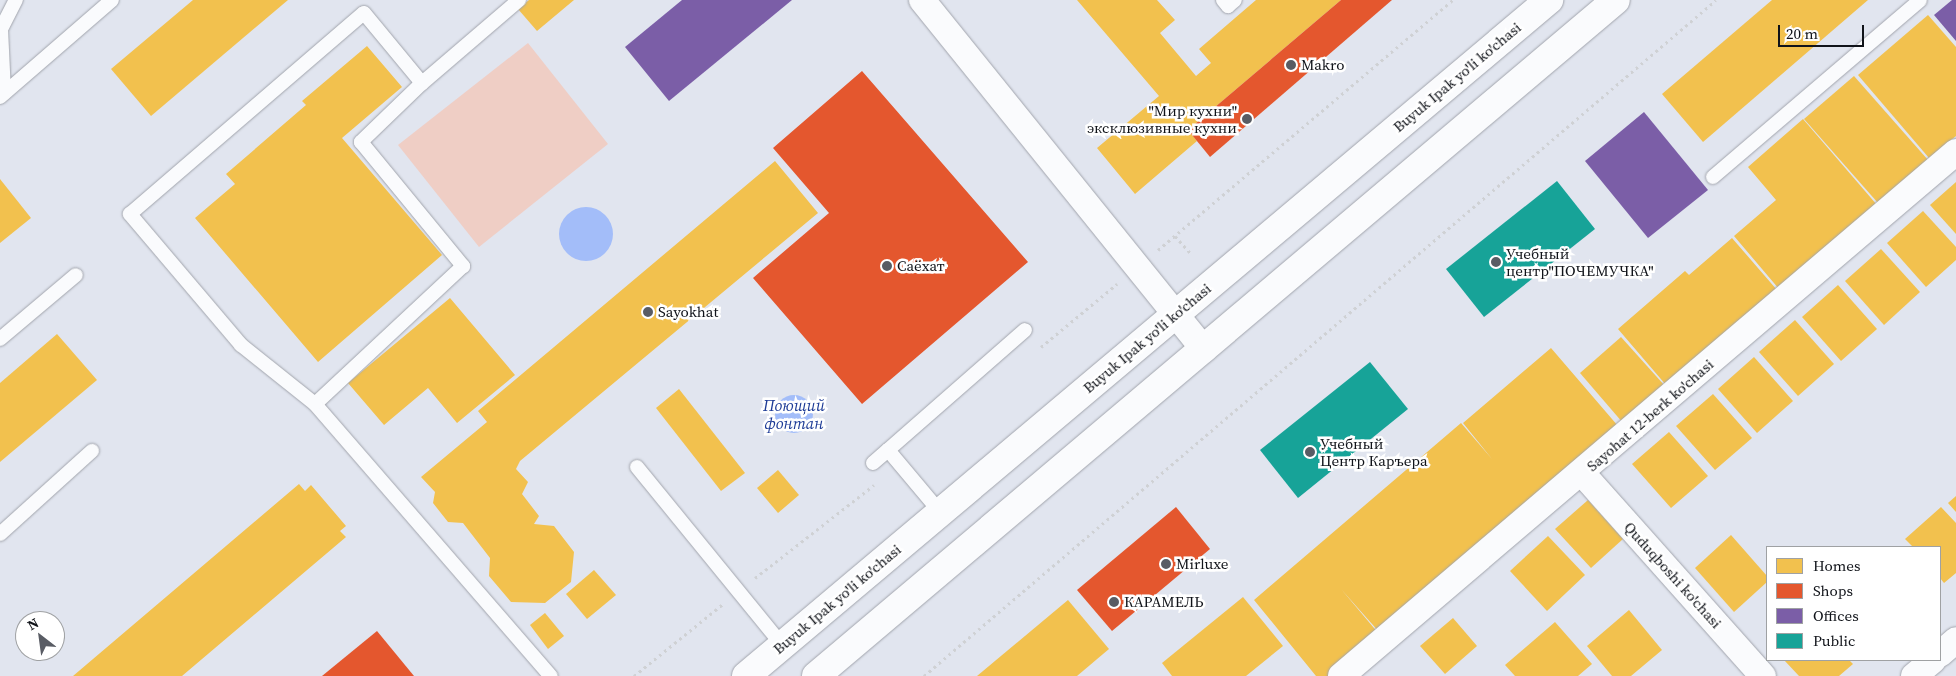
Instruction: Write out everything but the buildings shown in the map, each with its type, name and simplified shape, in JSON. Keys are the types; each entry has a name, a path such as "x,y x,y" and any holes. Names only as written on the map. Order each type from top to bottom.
{"main road":[{"name":"Buyuk Ipak yo'li ko'chasi","path":"746,676 1548,0"},
{"path":"816,676 1616,0"}],"street":[{"path":"922,0 1137,268 1204,348"},
{"name":"Sayohat 12-berk ko'chasi","path":"1341,676 1582,473 1956,152"},
{"name":"Quduqboshi ko'chasi","path":"1582,473 1763,676"},
{"path":"1941,653 1956,640"},
{"path":"1914,676 1932,661"}],"lane":[{"path":"2,95 1,29 16,0"},
{"path":"2,95 112,0"},
{"path":"315,404 463,266 361,142 422,83 519,0"},
{"path":"1223,0 1228,6 1236,0"},
{"path":"1713,177 1920,0"},
{"path":"422,83 364,13 130,214 241,344 315,404 551,676"},
{"path":"0,338 76,275"},
{"path":"873,462 1025,330"},
{"path":"888,450 940,512"},
{"path":"0,534 92,451"},
{"path":"637,467 782,645"}],"path":[{"path":"1137,268 1453,0"},
{"path":"924,676 1716,0"},
{"path":"1175,236 1191,254"}],"shaded area":[{"path":"528,43 608,144 479,247 398,145"}],"water":[{"path":"581,207 591,207 601,211 609,219 613,234 609,249 601,257 591,261 581,261 571,257 563,249 559,239 559,229 563,219 571,211"},
{"name":"Поющий фонтан","path":"794,395 808,400 813,414 808,428 794,433 780,428 775,414 780,400"}],"place":[{"name":"Makro","path":"1291,65"},
{"name":"\"Мир кухни\" эксклюзивные кухни","path":"1247,119"},
{"name":"Учебный центр\"ПОЧЕМУЧКА\"","path":"1496,262"},
{"name":"Саёхат","path":"887,266"},
{"name":"Sayokhat","path":"648,312"},
{"name":"Учебный Центр Каръера","path":"1310,452"},
{"name":"Mirluxe","path":"1166,564"},
{"name":"КАРАМЕЛЬ","path":"1114,602"}]}
